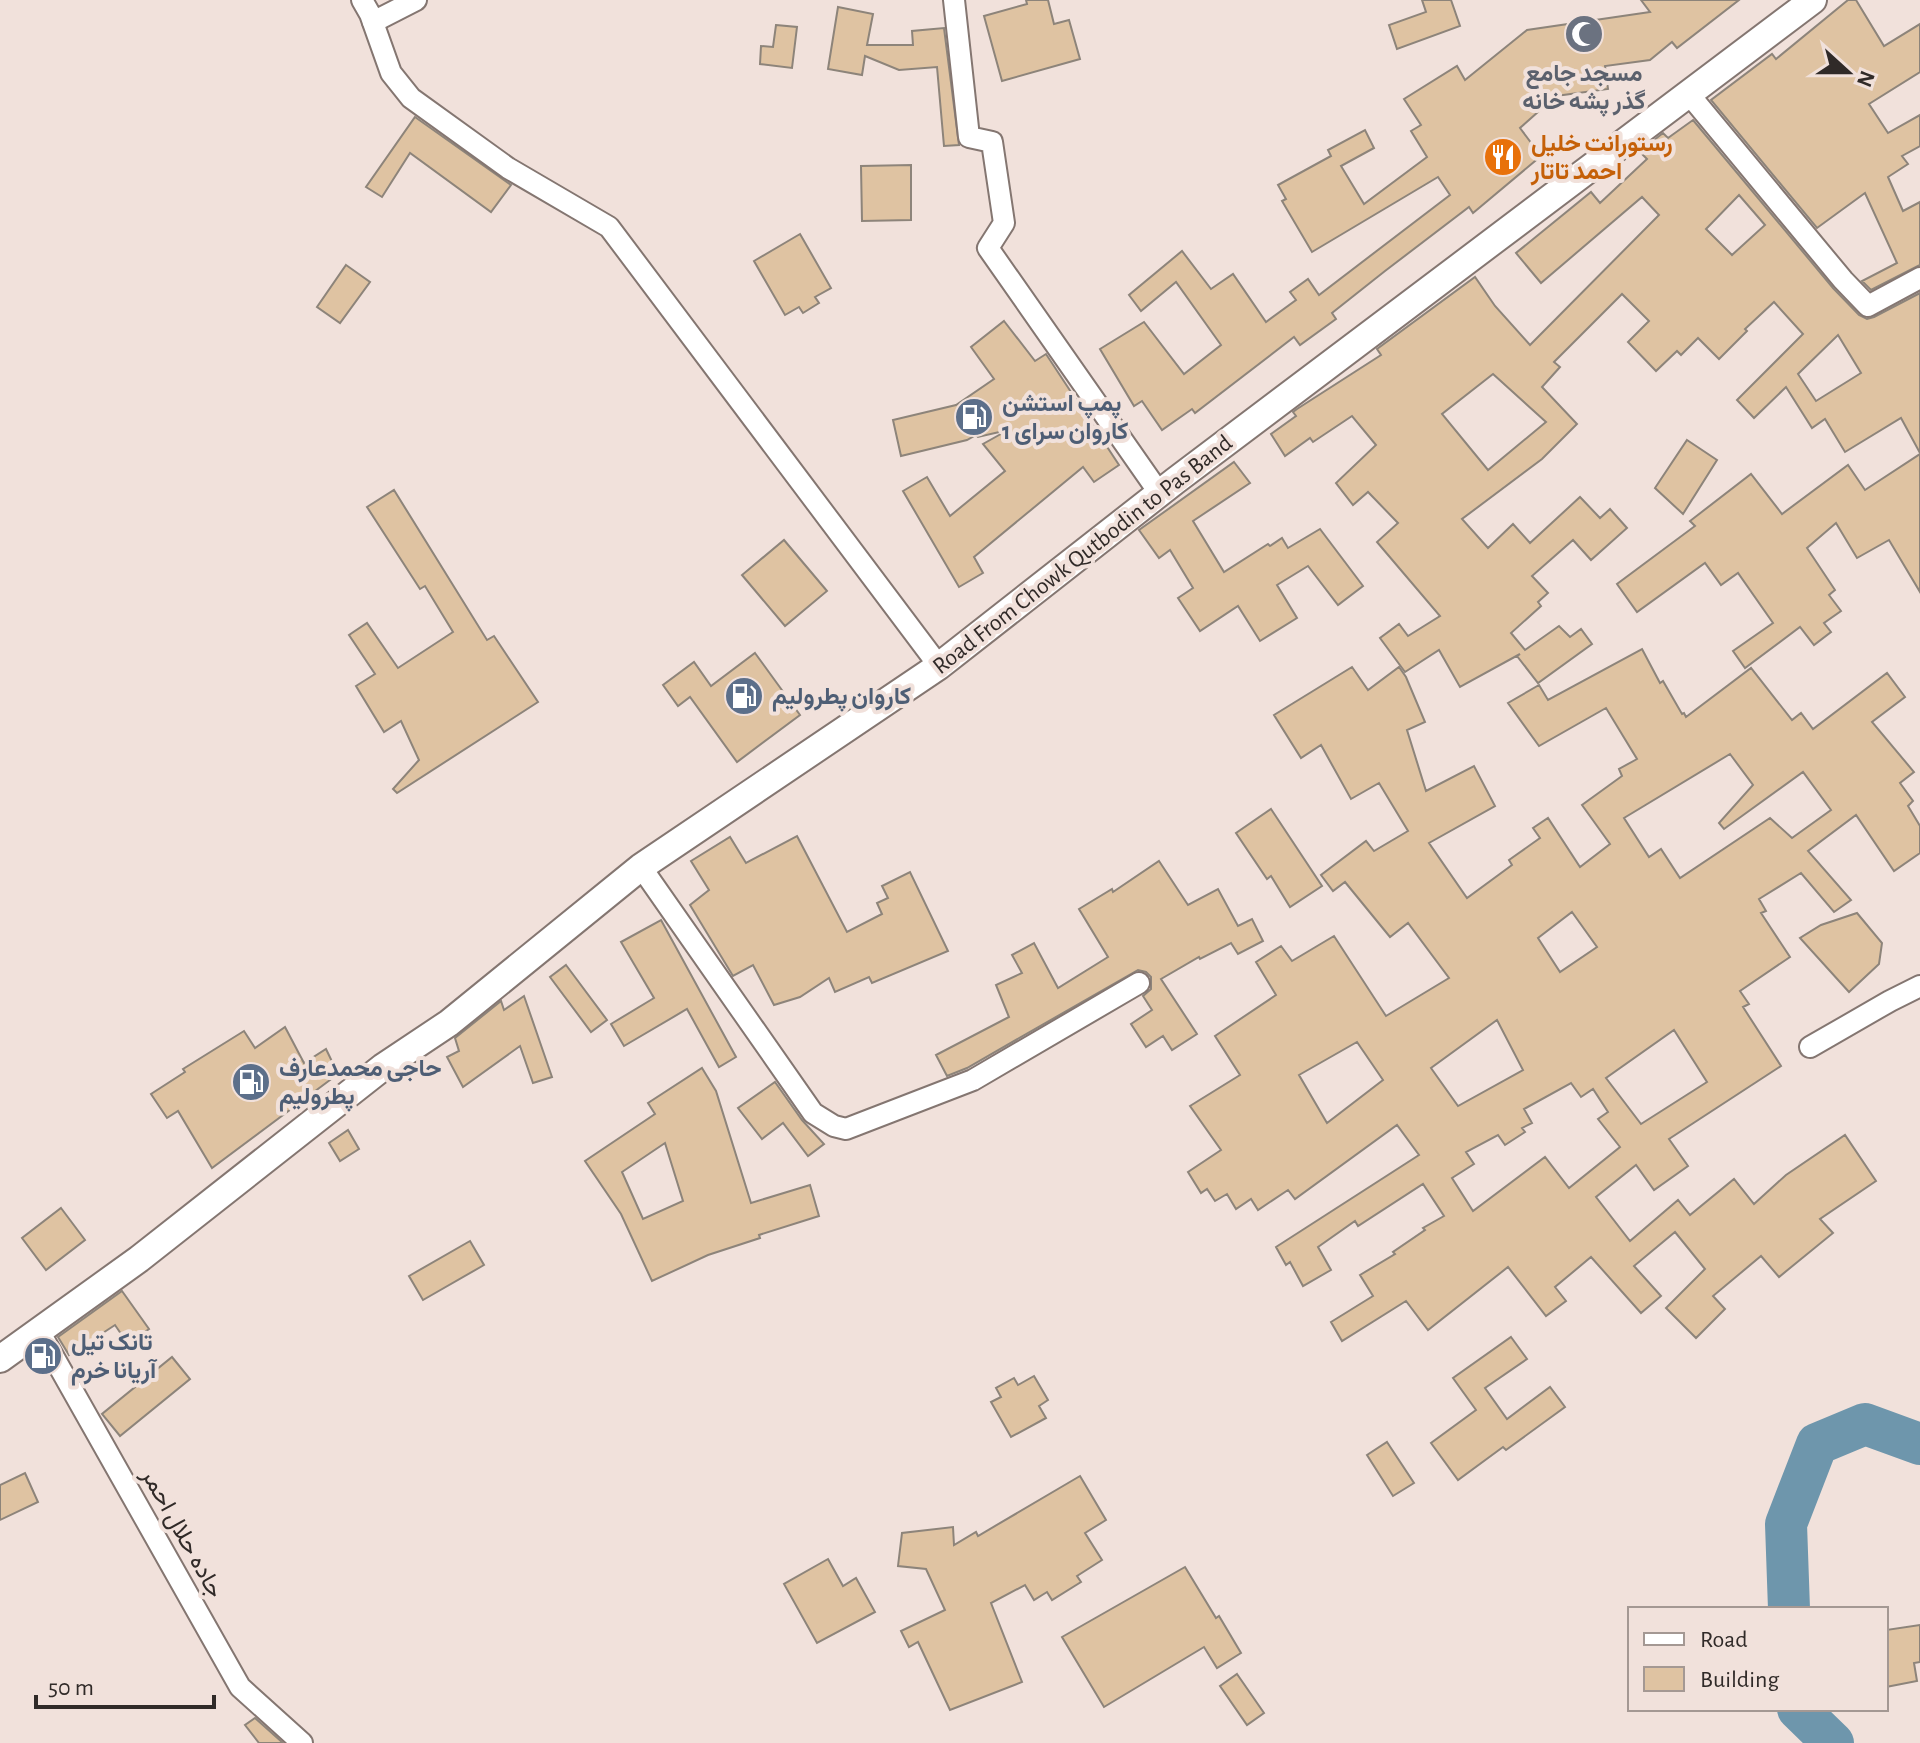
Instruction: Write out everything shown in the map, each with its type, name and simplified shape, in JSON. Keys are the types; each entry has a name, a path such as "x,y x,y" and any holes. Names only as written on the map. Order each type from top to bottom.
{"main road":[{"name":"Road From Chowk Qutbodin to Pas Band","path":"0,1359 139,1259 383,1067 449,1023 641,867 939,666 1160,494 1813,0"}],"street":[{"path":"362,0 391,73 411,98 508,168 609,227 939,666"},
{"path":"373,22 416,0"},
{"path":"954,0 969,137 992,142 1004,223 988,248 1160,494"},
{"path":"1688,93 1868,306 1920,278"},
{"path":"641,867 813,1113 834,1126 846,1129 973,1080 1139,983"},
{"path":"1810,1047 1920,986"},
{"name":"جاده حلال احمر","path":"39,1331 240,1687 302,1743"}],"building":[{"path":"1026,0 1048,0 1054,24 1069,20 1080,59 1002,81 984,16 1027,4"},
{"path":"1422,0 1451,0 1460,26 1397,49 1389,25 1426,12"},
{"path":"1641,0 1739,0 1677,48 1672,42 1650,60 1605,66 1608,89 1556,96 1520,128 1541,156 1473,213 1469,207 1385,271 1332,313 1336,319 1300,345 1294,337 1195,413 1192,409 1162,430 1142,401 1134,406 1100,349 1144,322 1184,374 1221,345 1176,282 1141,311 1129,295 1182,251 1211,289 1233,274 1266,322 1296,300 1290,292 1308,279 1319,295 1450,195 1438,177 1312,252 1282,201 1286,199 1278,185 1331,156 1328,150 1365,130 1374,148 1341,166 1364,204 1427,157 1411,131 1421,125 1404,99 1457,66 1465,80 1527,30 1650,12"},
{"path":"1848,0 1856,0 1884,46 1920,24 1920,72 1869,104 1888,133 1920,115 1920,146 1902,156 1908,164 1888,177 1903,211 1920,202 1920,265 1871,290 1862,281 1897,263 1865,193 1817,228 1711,100 1772,54 1776,59"},
{"path":"838,7 873,14 867,45 913,45 912,31 944,28 959,145 944,146 937,67 899,70 865,56 862,75 828,69"},
{"path":"776,25 797,27 792,68 760,64 761,46 773,47"},
{"path":"415,117 511,185 491,212 410,153 382,197 366,187"},
{"path":"1693,120 1859,315 1867,319 1874,317 1920,293 1920,453 1901,418 1845,452 1825,419 1812,428 1786,387 1754,418 1737,400 1803,334 1774,302 1719,359 1698,338 1681,355 1677,351 1656,371 1628,342 1649,321 1622,294 1554,362 1560,367 1542,387 1577,424 1542,459 1462,519 1488,548 1513,524 1530,543 1580,497 1600,518 1610,509 1627,528 1591,560 1573,540 1532,576 1548,593 1538,602 1541,606 1511,633 1525,650 1559,626 1570,637 1581,629 1592,644 1538,683 1517,656 1520,654 1460,687 1439,650 1405,672 1380,638 1399,624 1408,636 1440,616 1377,542 1398,523 1368,492 1353,505 1336,483 1376,445 1352,416 1313,442 1310,438 1285,456 1271,434 1296,416 1293,412 1297,409 1381,355 1377,349 1475,277 1495,306 1530,345 1659,215 1642,197 1541,283 1516,253 1591,192 1600,203 1647,159 1640,152 1644,148 1663,133 1668,138","holes":["1739,195 1765,225 1732,255 1706,229","1838,335 1861,373 1816,401 1798,374","1493,374 1546,422 1488,470 1442,414"]},
{"path":"911,165 911,220 862,221 861,166"},
{"path":"800,234 831,288 815,297 819,303 803,313 799,307 785,315 754,261"},
{"path":"346,265 370,282 340,323 317,307"},
{"path":"1004,321 1035,361 1046,354 1119,465 1094,482 1083,467 974,557 983,573 959,587 903,491 927,477 950,516 1005,471 983,444 1008,430 976,435 901,456 893,420 956,405 994,379 971,347"},
{"path":"1687,440 1717,460 1683,514 1655,488"},
{"path":"1920,454 1920,592 1889,540 1857,558 1836,523 1807,548 1835,590 1829,595 1841,611 1824,623 1831,632 1814,645 1800,627 1745,668 1733,651 1773,623 1738,573 1721,585 1705,563 1637,612 1617,584 1695,526 1690,521 1751,474 1782,514 1848,465 1865,490"},
{"path":"1234,462 1250,483 1193,521 1224,572 1268,544 1270,546 1282,538 1288,548 1320,529 1363,586 1338,605 1308,566 1277,585 1297,618 1260,641 1238,606 1200,631 1178,598 1193,588 1170,550 1159,558 1139,530"},
{"path":"394,490 487,640 494,636 538,702 397,793 393,789 419,760 401,721 384,732 356,686 375,674 349,635 367,623 398,668 453,632 425,586 420,589 367,507"},
{"path":"784,540 827,591 785,626 742,575"},
{"path":"1642,649 1660,683 1663,681 1686,717 1751,668 1792,720 1801,713 1813,729 1887,673 1905,697 1872,722 1914,772 1900,783 1913,801 1908,806 1920,826 1920,853 1894,871 1856,815 1808,851 1851,900 1834,912 1801,873 1759,899 1766,911 1761,913 1790,957 1740,991 1749,1004 1743,1007 1781,1066 1669,1139 1688,1166 1654,1190 1636,1165 1596,1197 1630,1241 1678,1200 1690,1215 1734,1179 1754,1204 1786,1175 1845,1135 1876,1181 1820,1219 1833,1233 1779,1277 1761,1256 1713,1296 1725,1309 1696,1338 1666,1308 1705,1269 1675,1232 1634,1266 1661,1296 1641,1313 1591,1257 1555,1287 1566,1301 1546,1316 1508,1267 1428,1330 1406,1301 1342,1341 1331,1322 1373,1296 1360,1275 1395,1254 1393,1252 1425,1230 1423,1228 1444,1216 1423,1184 1358,1226 1355,1221 1318,1247 1331,1270 1303,1286 1290,1262 1286,1265 1276,1247 1419,1155 1397,1125 1295,1199 1288,1190 1258,1210 1251,1199 1236,1209 1227,1194 1215,1201 1207,1189 1201,1193 1188,1172 1221,1150 1190,1106 1240,1075 1215,1036 1276,995 1256,962 1281,946 1292,961 1334,936 1386,1016 1449,978 1408,923 1390,937 1345,882 1333,891 1321,875 1366,841 1374,851 1408,831 1379,783 1351,799 1321,745 1301,758 1274,715 1352,667 1368,690 1399,667 1425,722 1407,730 1426,791 1474,766 1495,806 1429,843 1467,898 1512,865 1509,860 1540,838 1533,828 1548,818 1580,867 1610,844 1582,805 1622,776 1619,769 1637,759 1606,708 1539,746 1508,703 1539,685 1548,700","holes":["1730,754 1753,785 1719,823 1724,829 1803,772 1831,810 1792,838 1770,818 1680,878 1661,849 1649,857 1624,818","1572,912 1597,947 1560,972 1538,938","1497,1020 1523,1070 1458,1106 1431,1068","1674,1030 1707,1082 1641,1124 1606,1078","1357,1042 1383,1080 1327,1123 1299,1075","1571,1083 1581,1097 1593,1089 1608,1112 1598,1119 1620,1147 1569,1188 1545,1157 1473,1211 1452,1178 1474,1164 1466,1152 1498,1135 1505,1145 1525,1132 1522,1128 1532,1123 1524,1109"]},
{"path":"755,653 800,715 737,762 690,697 678,706 663,685 694,662 711,686"},
{"path":"1271,809 1322,886 1290,907 1271,876 1267,879 1236,833"},
{"path":"797,836 847,932 882,914 877,903 888,898 882,886 910,872 948,951 872,983 869,977 835,992 829,978 800,997 774,1005 753,965 733,976 690,905 709,890 691,861 730,837 746,863"},
{"path":"1159,861 1188,905 1218,889 1238,926 1252,919 1263,941 1238,954 1231,943 1161,979 1197,1034 1172,1050 1163,1036 1146,1047 1131,1024 1152,1010 1143,996 1151,989 1151,977 1138,970 967,1068 947,1076 936,1055 1009,1017 996,985 1022,973 1012,955 1034,943 1058,988 1108,957 1079,909 1112,889 1113,892"},
{"path":"1857,913 1882,943 1879,964 1849,992 1800,938 1821,925"},
{"path":"661,920 736,1057 719,1067 687,1009 624,1046 611,1024 654,998 621,942"},
{"path":"566,965 607,1020 591,1032 550,977"},
{"path":"524,996 552,1077 533,1083 520,1046 463,1087 447,1057 459,1051 455,1038 501,1001 504,1010"},
{"path":"285,1027 304,1063 326,1049 338,1074 212,1168 178,1111 167,1118 151,1094 185,1072 183,1069 244,1031 255,1048"},
{"path":"702,1068 716,1091 751,1203 810,1185 819,1216 759,1235 760,1238 708,1255 652,1281 621,1214 585,1161 655,1114 648,1103","holes":["665,1143 683,1201 643,1219 622,1172"]},
{"path":"775,1082 824,1144 808,1156 783,1123 762,1139 738,1108"},
{"path":"348,1130 359,1149 340,1161 329,1143"},
{"path":"61,1208 85,1240 46,1270 22,1238"},
{"path":"470,1241 484,1265 423,1300 409,1276"},
{"path":"122,1291 149,1329 128,1344 115,1325 69,1355 58,1337"},
{"path":"1511,1337 1527,1359 1485,1388 1507,1419 1550,1387 1565,1407 1458,1480 1431,1443 1476,1410 1453,1378"},
{"path":"172,1357 190,1379 120,1436 102,1414"},
{"path":"1034,1376 1048,1400 1039,1406 1046,1418 1011,1437 991,1402 1001,1397 996,1388 1014,1378 1018,1385"},
{"path":"1387,1442 1414,1483 1393,1496 1367,1455"},
{"path":"25,1473 38,1502 0,1520 0,1485"},
{"path":"1080,1476 1106,1520 1085,1533 1102,1560 1077,1576 1081,1582 1052,1600 1047,1592 1034,1600 1025,1585 991,1603 1022,1682 950,1710 918,1642 909,1647 901,1631 945,1610 926,1569 898,1566 902,1533 953,1527 954,1545 976,1532 978,1536"},
{"path":"828,1559 843,1586 856,1578 875,1612 817,1643 784,1584"},
{"path":"1185,1567 1241,1653 1217,1668 1204,1647 1104,1707 1062,1637"},
{"path":"1920,1625 1920,1662 1914,1663 1917,1681 1888,1687 1888,1630"},
{"path":"1237,1674 1264,1713 1247,1725 1220,1686"},
{"path":"255,1718 283,1743 259,1743 245,1725"}],"waterway":[{"path":"1789,1607 1786,1524 1817,1444 1865,1424 1920,1444"},
{"path":"1800,1711 1833,1743"}],"place":[{"name":"مسجد جامع گذر پشه خانه","path":"1584,34"},
{"name":"رستورانت خلیل احمد تاتار","path":"1503,157"},
{"name":"پمپ استشن کاروان سرای 1","path":"974,417"},
{"name":"کاروان پطرولیم","path":"744,696"},
{"name":"حاجی محمدعارف پطرولیم","path":"251,1082"},
{"name":"تانک تیل آریانا خرم","path":"43,1356"}]}
